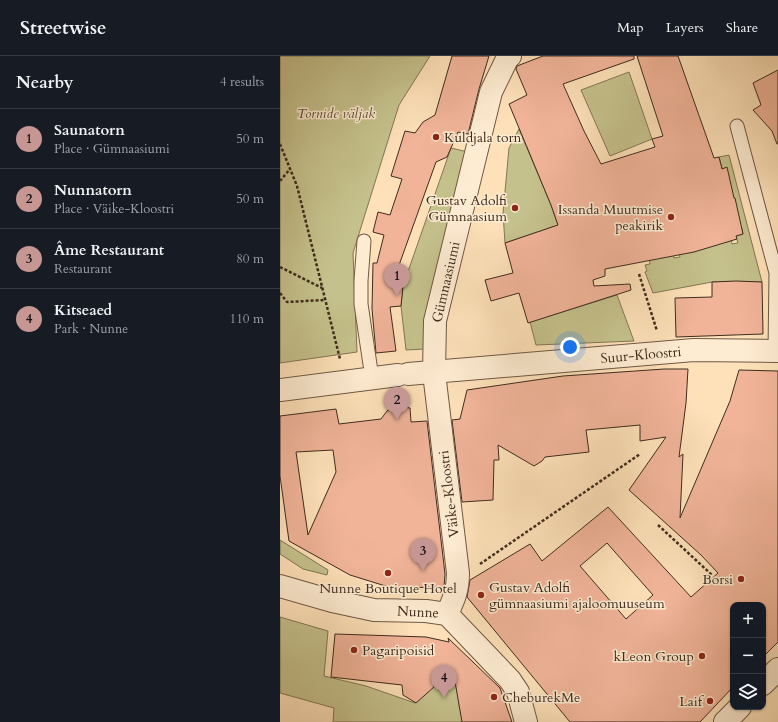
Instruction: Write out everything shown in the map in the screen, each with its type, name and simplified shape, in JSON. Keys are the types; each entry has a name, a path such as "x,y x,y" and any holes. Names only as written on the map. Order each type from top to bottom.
{"street":[{"name":"Gümnaasiumi","path":"434,373 435,321 491,92 508,57 510,56"},
{"name":"Suur-Kloostri","path":"280,390 403,375 694,350 777,351"},
{"name":"Väike-Kloostri","path":"434,373 458,573 458,584 455,596 447,614"},
{"name":"Nunne","path":"280,586 332,601 374,610 426,611 447,614 510,680 518,692 526,722"},
{"path":"766,681 778,669"},
{"path":"725,722 737,710"}],"lane":[{"path":"738,126 776,273 777,351"},
{"path":"364,241 361,304 372,378"}],"path":[{"path":"280,144 297,186 345,381"},
{"path":"280,181 290,169"},
{"path":"280,267 322,288"},
{"path":"639,274 664,353"},
{"path":"280,292 288,302 325,300"},
{"path":"458,573 470,571 640,454"},
{"path":"658,525 712,575"}],"green space":[{"name":"Tornide väljak","path":"280,56 430,56 399,105 353,253 357,352 280,363"},
{"path":"629,72 652,139 610,156 581,90"},
{"path":"519,129 558,225 505,243 503,213 509,148"},
{"path":"451,148 468,152 424,349 406,350 401,306 403,286"},
{"path":"729,155 762,282 712,282 653,293 645,272 647,271 645,265 650,264 649,258 673,252 674,258 680,257 678,250 731,237 732,244 738,243 736,236 743,234 742,228 738,228 719,157"},
{"path":"617,295 634,341 536,345 530,322"},
{"path":"280,540 328,570 327,575 303,569 280,554"},
{"path":"280,617 328,631 324,676 366,686 415,703 428,692 427,683 450,681 465,692 462,722 333,722 334,708 280,693"}],"building":[{"path":"452,56 489,56 468,134 458,132 447,157 436,162 393,282 403,286 401,306 390,307 396,351 376,353 372,309 373,263 377,263 384,235 373,232 378,212 390,215 402,179 391,176 405,131 415,133 423,122 435,115"},
{"path":"543,56 634,56 634,59 563,84 601,164 655,147 652,139 663,136 637,56 678,56 714,158 719,157 722,169 727,167 743,234 736,236 737,239 694,252 605,269 605,276 593,280 594,286 630,284 631,290 528,323 519,293 491,301 485,280 513,273 505,243 558,225 509,104 527,95 516,69 517,66"},
{"path":"778,70 777,144 772,131 753,110 761,105 753,83"},
{"path":"712,282 762,282 763,334 676,337 675,298 712,297"},
{"path":"664,369 688,369 686,403 679,457 683,454 680,518 730,401 739,370 778,371 778,642 766,654 766,602 730,602 730,690 700,722 570,722 467,597 470,580 530,544 542,561 608,507 691,597 718,573 701,555 629,490 666,437 640,441 640,425 586,430 589,452 545,457 534,466 498,445 499,460 494,460 493,500 462,502 452,420 460,419 467,390 563,376","holes":["607,543 653,595 626,619 580,566"]},
{"path":"396,406 410,408 411,422 427,421 445,574 444,587 392,588 350,575 289,541 280,476 280,416 336,409 339,424 381,419 387,411","holes":["333,450 336,472 308,535 296,452"]},
{"path":"335,634 426,637 449,642 448,638 500,688 512,722 462,722 453,670 416,703 403,695 402,685 331,677"}],"place":[{"name":"Kuldjala torn","path":"436,137"},
{"name":"Gustav Adolfi Gümnaasium","path":"515,208"},
{"name":"Issanda Muutmise peakirik","path":"671,217"},
{"name":"Saunatorn","path":"397,296"},
{"name":"Nunnatorn","path":"397,420"},
{"name":"Âme Restaurant","path":"423,571"},
{"name":"Nunne Boutique Hotel","path":"388,573"},
{"name":"Borsi","path":"741,579"},
{"name":"Gustav Adolfi gümnaasiumi ajaloomuuseum","path":"481,595"},
{"name":"Pagaripoisid","path":"354,650"},
{"name":"kLeon Group","path":"702,656"},
{"name":"CheburekMe","path":"494,697"},
{"name":"Kitseaed","path":"444,698"},
{"name":"Laif","path":"710,701"}]}
